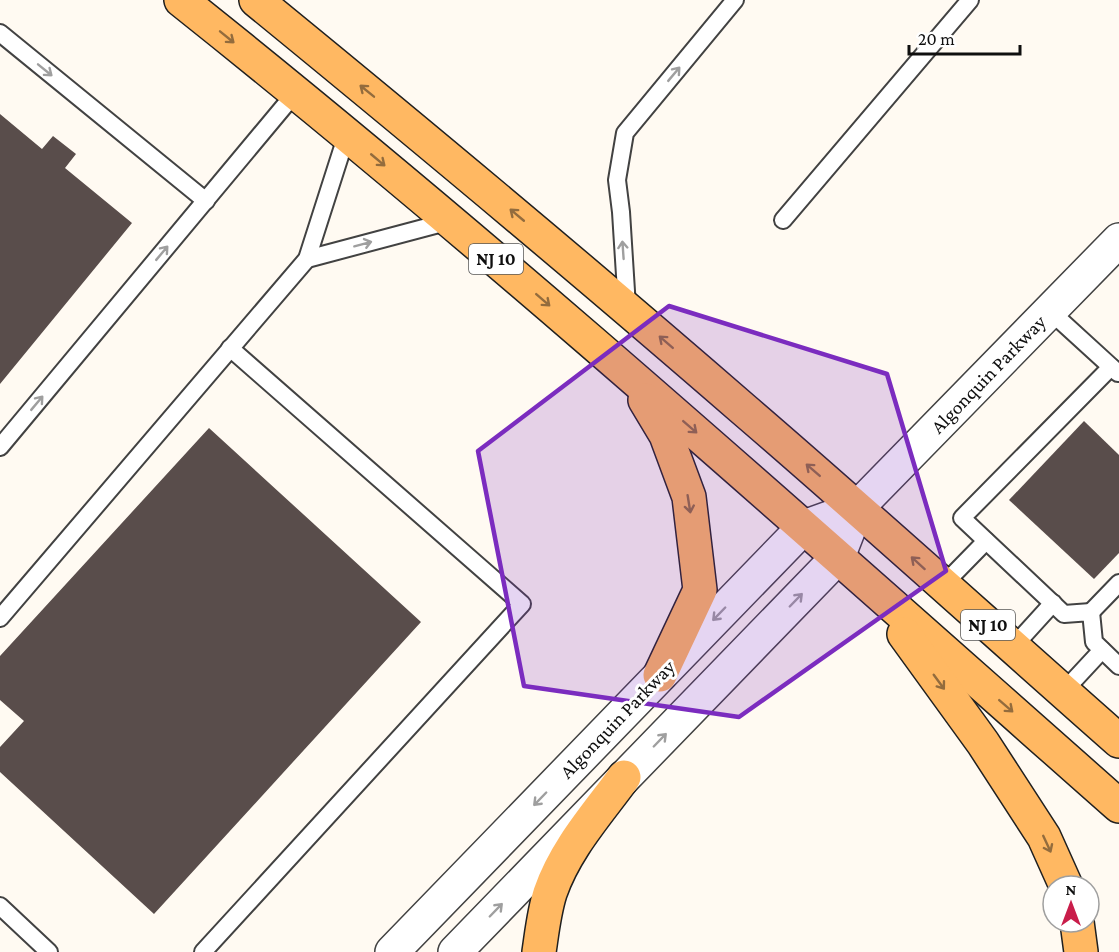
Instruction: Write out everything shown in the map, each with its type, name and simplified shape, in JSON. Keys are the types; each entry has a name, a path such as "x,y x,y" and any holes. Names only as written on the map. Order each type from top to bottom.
{"main road":[{"name":"NJ 10","path":"181,0 347,134 631,375 1119,806"},
{"name":"NJ 10","path":"256,0 486,188 627,308 857,508 1119,741"},
{"path":"631,375 666,435 689,497 700,590 660,675"},
{"path":"867,584 983,743 1044,837 1061,874"},
{"path":"539,952 550,893 568,853 624,777"},
{"path":"1079,934 1082,952"}],"street":[{"name":"Algonquin Parkway","path":"455,952 838,557 857,508 1119,240"},
{"name":"Algonquin Parkway","path":"392,952 804,527 857,508"}],"lane":[{"path":"627,308 617,180 625,133 735,0"},
{"path":"783,220 970,0"},
{"path":"0,33 206,201"},
{"path":"0,447 296,92"},
{"path":"0,618 306,259 347,134"},
{"path":"306,259 450,221"},
{"path":"1050,311 1115,371 962,518 1064,614 1091,612 1119,583"},
{"path":"203,952 522,604 230,348"},
{"path":"943,585 986,541"},
{"path":"1013,647 1053,603"},
{"path":"1091,612 1094,642 1119,666"},
{"path":"1063,692 1102,650"},
{"path":"0,906 49,952"}],"highlighted area":[{"path":"669,306 887,374 946,571 739,717 524,686 478,451"}],"building":[{"path":"0,114 42,149 53,136 76,154 65,168 132,223 0,384"},
{"path":"1084,421 1119,455 1119,553 1094,579 1009,500"},
{"path":"209,428 421,622 154,914 0,772 0,747 24,721 0,700 0,656"}]}
